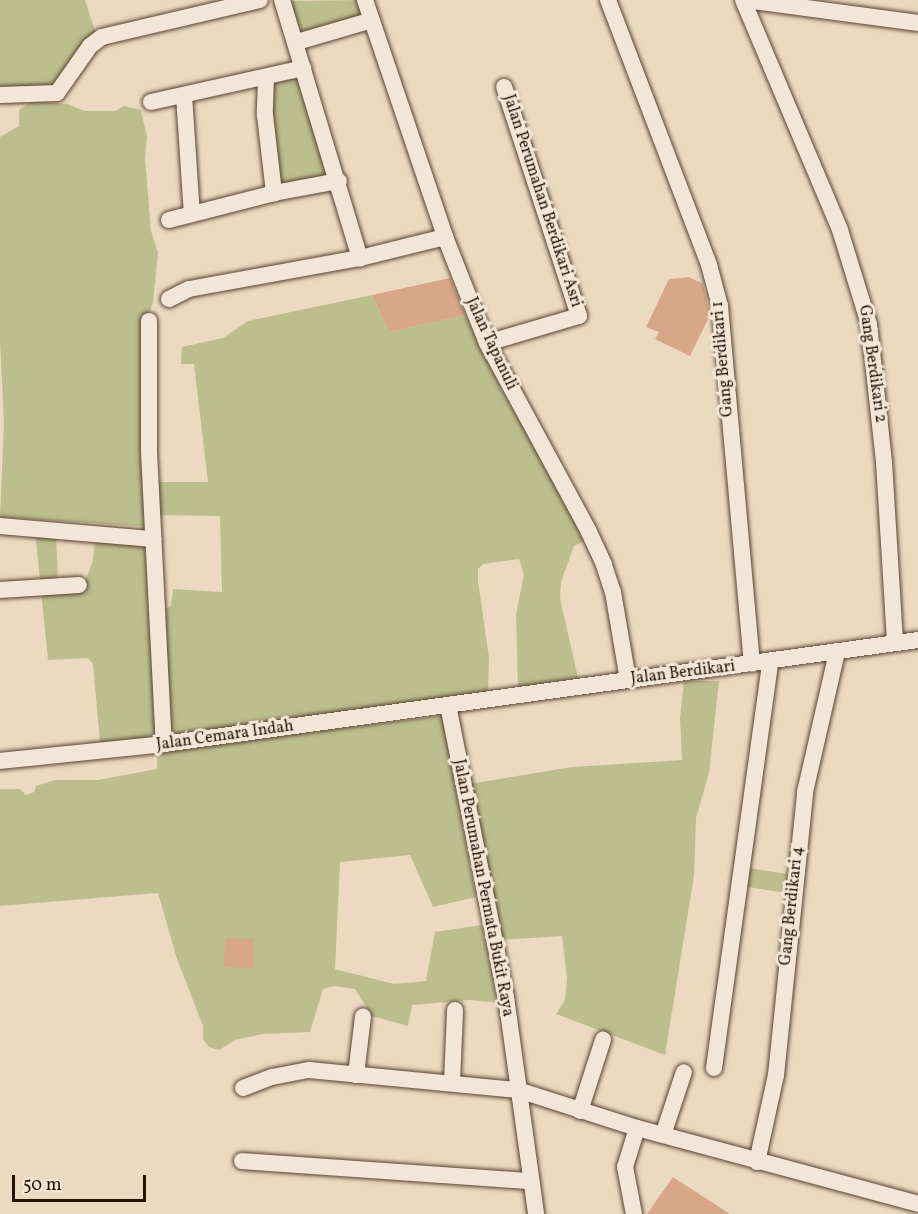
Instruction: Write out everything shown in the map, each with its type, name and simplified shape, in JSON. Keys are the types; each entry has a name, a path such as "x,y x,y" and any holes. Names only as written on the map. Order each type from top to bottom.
{"street":[{"path":"0,94 57,93 90,46 102,38 235,3 260,0"},
{"path":"282,0 297,42 360,258"},
{"name":"Jalan Tapanuli","path":"365,0 445,237 488,343 588,530 604,566 613,592 628,680"},
{"name":"Gang Berdikari 1","path":"608,0 709,265 720,306 752,664"},
{"path":"744,0 918,23"},
{"name":"Gang Berdikari 2","path":"744,0 840,230 869,324 885,462 896,644"},
{"path":"297,42 372,20"},
{"path":"151,102 303,68"},
{"path":"266,77 265,115 274,193"},
{"name":"Jalan Perumahan Berdikari Asri","path":"488,343 579,316 504,87"},
{"path":"184,95 192,214"},
{"path":"170,220 274,193 339,181"},
{"path":"169,299 192,288 360,258 445,237"},
{"path":"149,321 148,452 164,744"},
{"path":"0,526 153,539"},
{"path":"0,590 79,585"},
{"name":"Jalan Berdikari","path":"448,705 918,640"},
{"name":"Gang Berdikari 4","path":"757,1162 777,1075 805,792 837,652"},
{"path":"714,1068 770,662"},
{"name":"Jalan Cemara Indah","path":"0,761 164,744 448,705"},
{"name":"Jalan Perumahan Permata Bukit Raya","path":"448,705 506,997 536,1214"},
{"path":"452,1083 455,1010"},
{"path":"356,1075 363,1016"},
{"path":"579,1111 603,1040"},
{"path":"243,1088 272,1077 309,1070 518,1090 637,1128 918,1204"},
{"path":"663,1135 684,1072"},
{"path":"634,1214 625,1167 637,1128"},
{"path":"242,1161 530,1181"}],"green space":[{"path":"0,0 85,0 96,34 59,85 0,91"},
{"path":"358,0 363,18 300,36 291,1"},
{"path":"301,76 330,175 278,185 271,85"},
{"path":"33,101 67,104 85,111 115,111 124,106 141,110 147,137 145,158 151,231 158,252 153,303 145,322 153,527 0,517 4,423 0,340 0,137 19,126 19,110"},
{"path":"372,295 389,332 465,315 506,398 589,539 574,546 561,582 560,598 578,678 518,689 516,615 524,574 519,559 483,564 478,569 489,658 488,694 167,735 160,612 171,606 173,589 222,592 220,516 156,515 154,482 208,482 194,364 181,364 182,347 223,338 248,321"},
{"path":"35,531 56,534 58,581 85,581 93,561 95,539 145,547 156,738 100,742 93,664 88,658 48,660"},
{"path":"684,681 719,681 709,773 696,818 694,876 665,1055 556,1014 565,1000 567,978 562,936 498,940 469,784 572,767 682,760 680,718"},
{"path":"442,716 476,897 433,907 410,855 340,862 335,969 394,984 426,981 435,932 481,925 500,1003 469,1000 412,1005 408,1026 372,1016 355,989 334,986 323,989 310,1032 263,1034 235,1040 219,1050 209,1047 203,1039 203,1026 177,959 158,893 0,906 0,789 20,789 26,795 34,792 36,786 55,780 98,780 157,769 157,751"},
{"path":"749,868 788,874 785,893 746,887"}],"building":[{"path":"689,277 703,284 710,315 690,356 655,339 659,332 646,327 669,279"},
{"path":"450,278 465,315 389,332 372,295"},
{"path":"225,938 254,939 253,968 224,967"},
{"path":"673,1177 730,1214 647,1214"}]}
